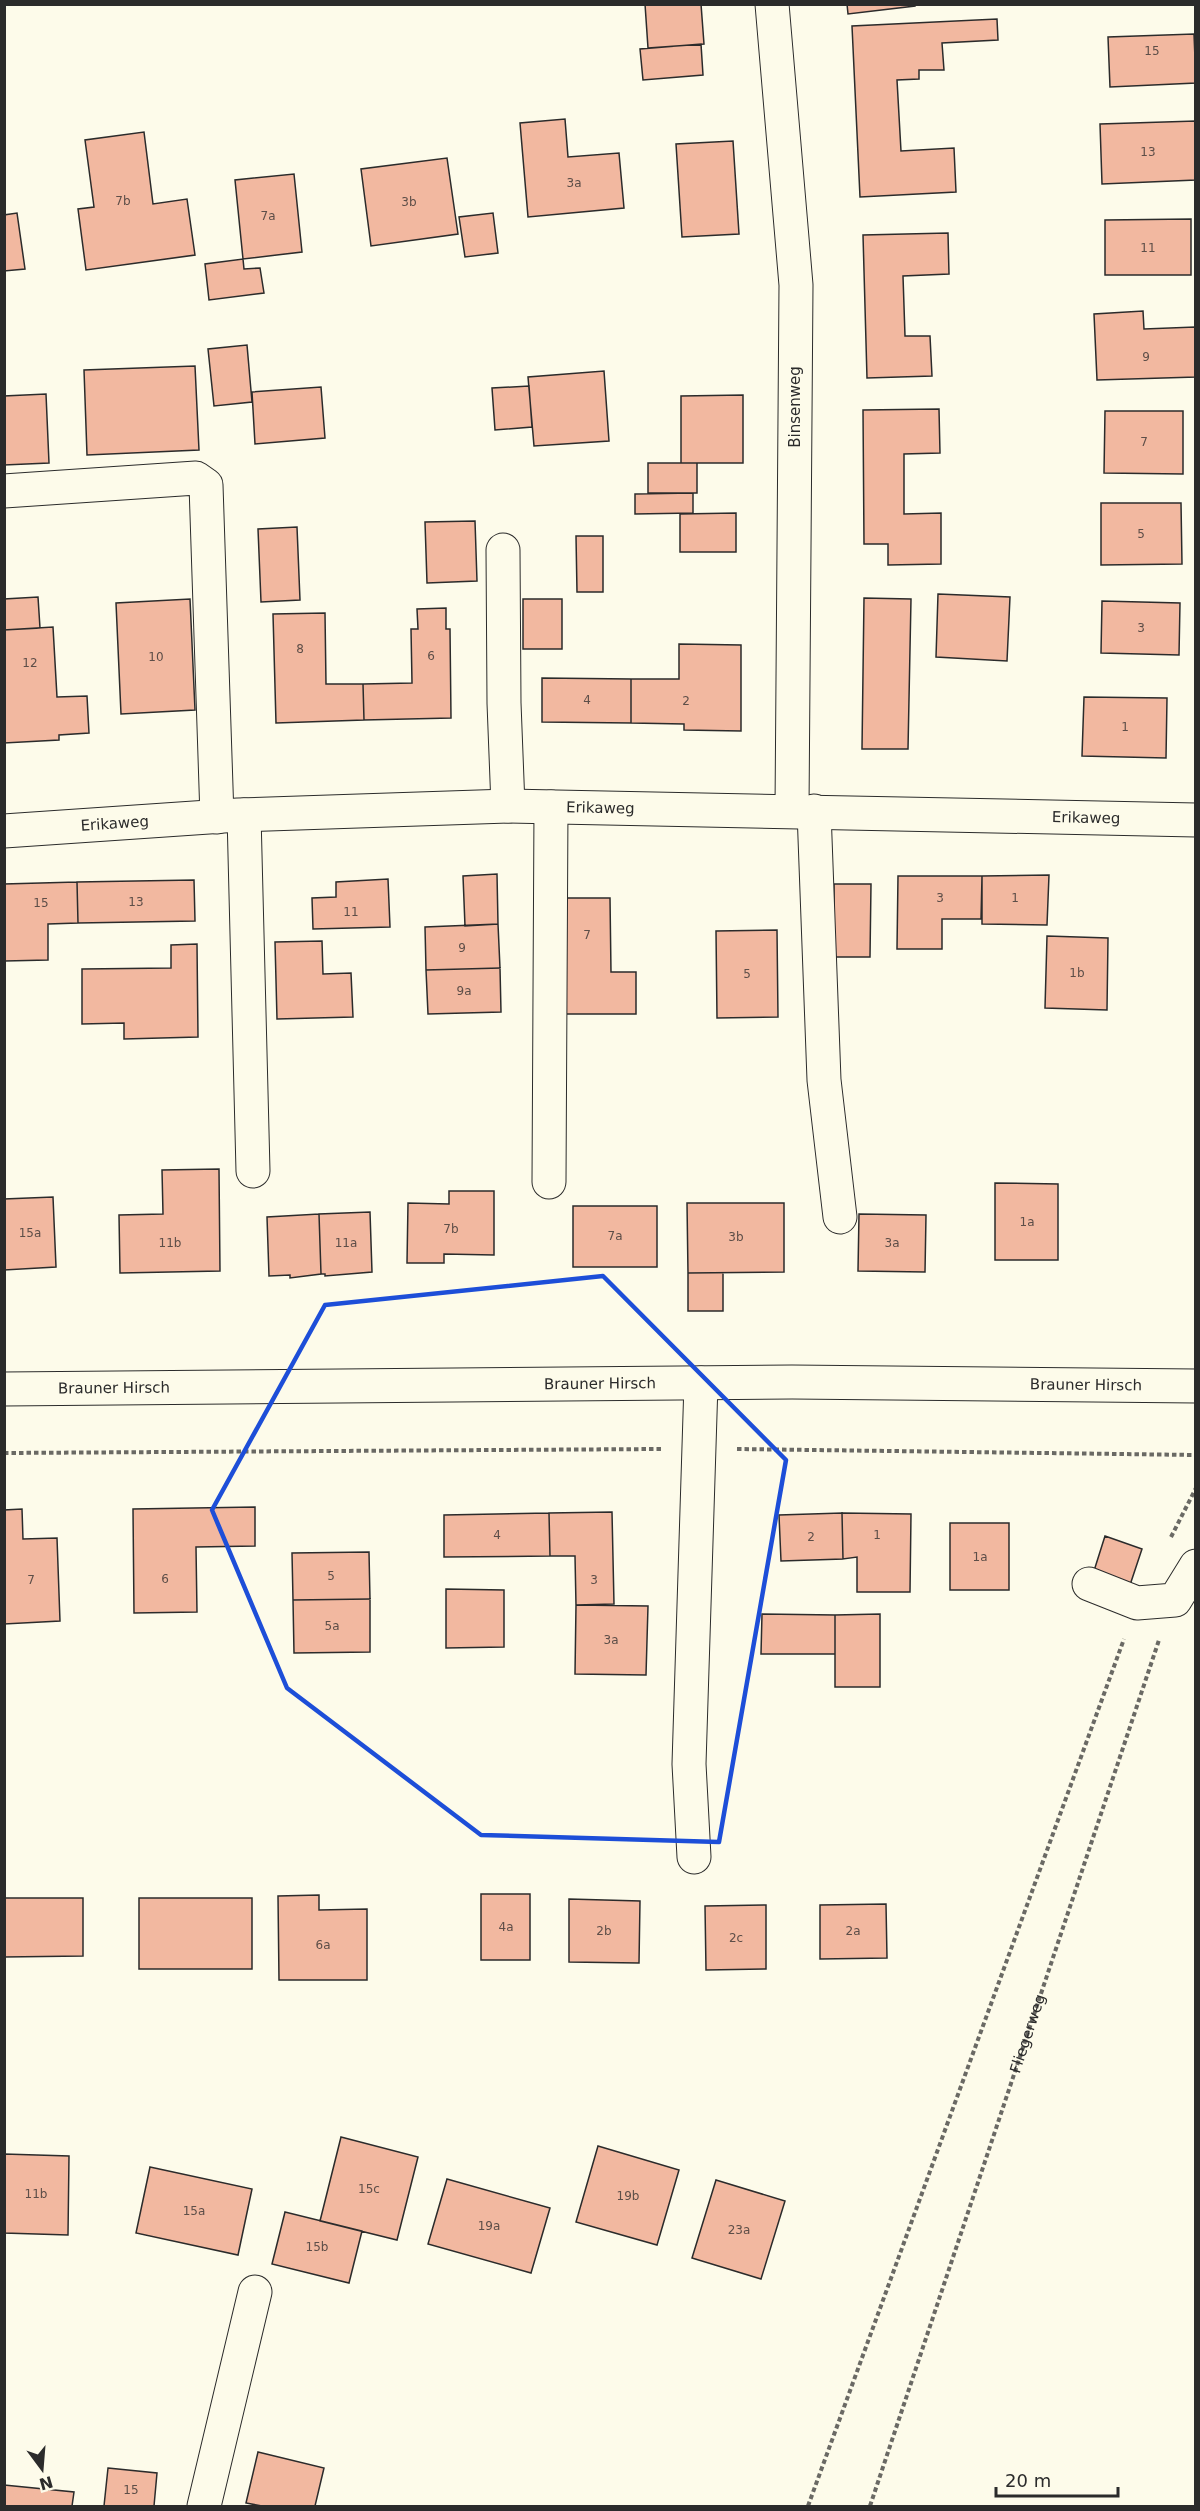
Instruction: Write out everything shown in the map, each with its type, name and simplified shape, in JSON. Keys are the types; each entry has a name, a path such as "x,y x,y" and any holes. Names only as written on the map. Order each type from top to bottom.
{"street":[{"name":"Binsenweg","path":"771,4 796,285 803,810 824,1080 840,1217"},
{"path":"4,491 196,478 206,485 231,816 253,1171"},
{"path":"503,550 504,703 508,806"},
{"name":"Erikaweg","path":"4,831 231,816 508,806 803,810 1196,820"},
{"path":"549,1182 551,807"},
{"path":"694,1857 689,1764 701,1383"},
{"name":"Brauner Hirsch","path":"4,1389 701,1383 1196,1386"},
{"path":"1089,1584 1137,1603 1175,1600 1196,1566"},
{"path":"204,2506 255,2292"}],"path":[{"path":"4,1453 698,1449 1196,1455"},
{"path":"1169,1540 1196,1488"},
{"name":"Fliegerweg","path":"870,2506 1175,1600"},
{"path":"808,2506 1137,1603"}],"highlighted area":[{"path":"603,1276 786,1460 719,1842 481,1835 287,1688 212,1510 325,1305"}],"building":[{"path":"645,4 701,4 704,44 648,48"},
{"path":"847,4 915,4 915,6 848,14"},
{"path":"997,19 998,40 942,43 944,70 919,70 919,79 897,80 901,151 954,148 956,192 860,197 852,26"},
{"path":"1194,34 1196,83 1110,87 1108,37"},
{"path":"701,44 703,75 643,80 640,49"},
{"path":"565,119 568,157 619,153 624,208 528,217 520,123"},
{"path":"1196,121 1196,180 1102,184 1100,124"},
{"path":"144,132 153,204 187,199 195,255 86,270 78,209 94,207 85,140"},
{"path":"733,141 739,234 682,237 676,144"},
{"path":"447,158 458,234 371,246 361,169"},
{"path":"294,174 302,252 243,259 235,180"},
{"path":"17,213 25,269 4,271 4,215"},
{"path":"493,213 498,253 465,257 459,217"},
{"path":"1191,219 1191,275 1105,275 1105,220"},
{"path":"948,233 949,274 903,276 905,336 930,336 932,376 867,378 863,235"},
{"path":"243,259 244,269 260,268 264,293 209,300 205,264"},
{"path":"1143,311 1144,329 1195,327 1196,377 1097,380 1094,314"},
{"path":"247,345 252,402 214,406 208,349"},
{"path":"195,366 199,450 87,455 84,370"},
{"path":"604,371 609,441 534,446 528,377"},
{"path":"529,386 532,427 495,430 492,388"},
{"path":"321,387 325,438 255,444 252,392"},
{"path":"46,394 49,463 4,465 4,396"},
{"path":"743,395 743,463 681,463 681,396"},
{"path":"939,409 940,453 904,454 904,514 941,513 941,564 888,565 888,544 864,544 863,410"},
{"path":"1105,411 1183,411 1183,474 1104,473"},
{"path":"648,463 697,463 697,493 648,493"},
{"path":"693,493 693,513 635,514 635,494"},
{"path":"1101,503 1181,503 1182,564 1101,565"},
{"path":"736,513 736,552 680,552 680,514"},
{"path":"475,521 477,581 427,583 425,522"},
{"path":"297,527 300,600 261,602 258,529"},
{"path":"576,536 603,536 603,592 577,592"},
{"path":"938,594 1010,597 1007,661 936,657"},
{"path":"38,597 40,628 4,630 4,599"},
{"path":"864,598 911,599 908,749 862,749"},
{"path":"190,599 195,710 121,714 116,603"},
{"path":"523,599 562,599 562,649 523,649"},
{"path":"1102,601 1180,603 1179,655 1101,653"},
{"path":"446,608 446,629 450,629 451,718 364,720 363,684 412,683 411,629 418,629 417,609"},
{"path":"325,613 326,684 363,684 364,720 276,723 273,614"},
{"path":"53,627 57,697 87,696 89,733 59,735 59,740 4,743 4,630"},
{"path":"679,644 741,645 741,731 684,730 684,724 631,723 631,679 679,679"},
{"path":"542,678 631,679 631,723 542,722"},
{"path":"1084,697 1167,698 1166,758 1082,756"},
{"path":"497,874 498,924 465,926 463,876"},
{"path":"1049,875 1047,925 982,924 982,876"},
{"path":"898,876 982,876 981,919 942,919 942,949 897,949"},
{"path":"388,879 390,927 313,929 312,898 336,897 336,882"},
{"path":"194,880 195,921 78,923 77,882"},
{"path":"77,882 78,923 48,924 48,960 5,961 4,884"},
{"path":"834,884 871,884 870,957 834,957"},
{"path":"564,898 610,898 611,972 636,972 636,1014 565,1014"},
{"path":"498,924 500,968 426,970 425,927"},
{"path":"777,930 778,1017 717,1018 716,931"},
{"path":"1047,936 1108,938 1107,1010 1045,1008"},
{"path":"322,941 323,974 351,973 353,1017 277,1019 275,942"},
{"path":"197,944 198,1037 124,1039 124,1023 82,1024 82,969 171,968 171,945"},
{"path":"500,968 501,1012 428,1014 426,970"},
{"path":"219,1169 220,1271 120,1273 119,1215 163,1214 162,1170"},
{"path":"995,1183 1058,1184 1058,1260 995,1260"},
{"path":"449,1191 494,1191 494,1255 444,1254 444,1263 407,1263 408,1203 449,1204"},
{"path":"53,1197 56,1267 4,1270 4,1199"},
{"path":"687,1203 784,1203 784,1272 688,1273"},
{"path":"573,1206 657,1206 657,1267 573,1267"},
{"path":"370,1212 372,1272 325,1276 321,1274 319,1214"},
{"path":"319,1214 321,1274 290,1278 290,1275 269,1276 267,1217"},
{"path":"859,1214 926,1215 925,1272 858,1271"},
{"path":"688,1273 723,1273 723,1311 688,1311"},
{"path":"255,1507 255,1546 196,1547 197,1612 134,1613 133,1509"},
{"path":"22,1509 23,1539 57,1538 60,1621 4,1624 4,1510"},
{"path":"612,1512 614,1604 576,1605 575,1556 550,1556 549,1513"},
{"path":"549,1513 550,1556 444,1557 444,1515"},
{"path":"842,1513 911,1514 910,1592 857,1592 857,1557 843,1559"},
{"path":"842,1513 843,1559 781,1561 779,1515"},
{"path":"950,1523 1009,1523 1009,1590 950,1590"},
{"path":"1105,1536 1142,1549 1130,1585 1093,1574"},
{"path":"369,1552 370,1599 293,1600 292,1553"},
{"path":"446,1589 504,1590 504,1647 446,1648"},
{"path":"370,1599 370,1652 294,1653 293,1600"},
{"path":"576,1605 648,1606 646,1675 575,1674"},
{"path":"762,1614 835,1615 835,1654 761,1654"},
{"path":"880,1614 880,1687 835,1687 835,1615"},
{"path":"481,1894 530,1894 530,1960 481,1960"},
{"path":"319,1895 319,1910 367,1909 367,1980 279,1980 278,1896"},
{"path":"4,1898 83,1898 83,1956 4,1957"},
{"path":"139,1898 252,1898 252,1969 139,1969"},
{"path":"569,1899 640,1901 639,1963 569,1962"},
{"path":"886,1904 887,1958 820,1959 820,1905"},
{"path":"766,1905 766,1969 706,1970 705,1906"},
{"path":"341,2137 418,2157 397,2240 320,2221"},
{"path":"598,2146 679,2170 657,2245 576,2222"},
{"path":"4,2154 69,2156 68,2235 4,2233"},
{"path":"150,2167 252,2189 238,2255 136,2233"},
{"path":"447,2179 550,2208 531,2273 428,2244"},
{"path":"716,2180 785,2201 761,2279 692,2258"},
{"path":"285,2212 362,2231 349,2283 272,2264"},
{"path":"258,2452 324,2468 315,2506 262,2506 246,2503"},
{"path":"108,2468 157,2473 154,2506 104,2506"},
{"path":"4,2485 74,2492 72,2506 4,2506"}]}
